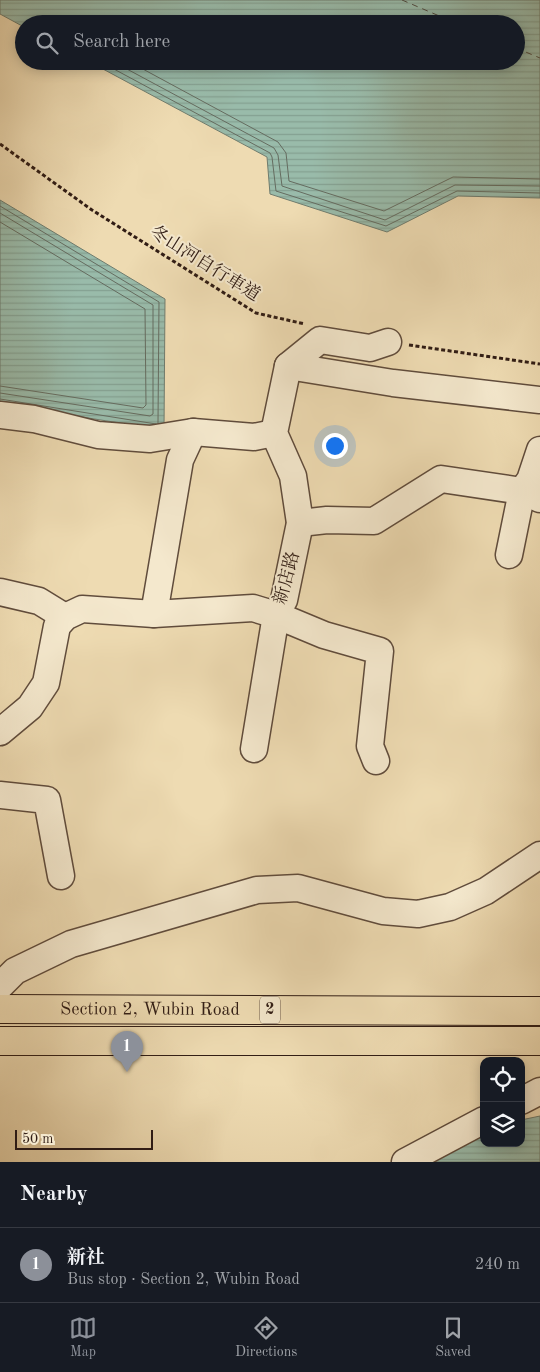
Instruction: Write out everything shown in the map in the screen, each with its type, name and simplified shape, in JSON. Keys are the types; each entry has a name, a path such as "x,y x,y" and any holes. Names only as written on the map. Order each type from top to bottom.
{"main road":[{"name":"Section 2, Wubin Road","path":"0,1009 540,1011"},
{"name":"Section 2, Wubin Road","path":"0,1042 540,1041"}],"street":[{"path":"0,415 34,419 98,435 150,439 193,432 254,437 274,433 288,366 320,340 370,348 388,342"},
{"path":"288,366 393,383 540,400"},
{"path":"154,614 180,460 193,432"},
{"name":"新店路","path":"65,617 82,609 154,614 253,608 276,615 284,600 300,523 293,476 274,433"},
{"path":"509,555 531,495 530,480 540,450"},
{"path":"300,523 327,520 374,522 441,480 531,495"},
{"path":"0,592 39,601 65,617 57,626 46,683 30,707 0,732"},
{"path":"254,750 276,615 324,635 380,651 370,746 376,761"},
{"path":"0,795 47,800 61,876"},
{"path":"0,986 15,971 71,944 257,890 298,888 383,911 418,914 450,907 486,891 540,855"},
{"path":"525,1098 540,1091"},
{"path":"405,1162 480,1122"}],"path":[{"name":"冬山河自行車道","path":"0,144 92,210 256,313 313,326"},
{"path":"388,342 540,364"}],"water":[{"path":"0,0 540,0 540,198 458,196 387,232 270,194 267,157 105,70 525,70 525,15 15,15 15,22 0,14"},
{"path":"0,200 165,299 164,430 0,404"},
{"path":"540,1116 540,1162 431,1162 480,1136 480,1147 525,1147 525,1119"}],"ferry route":[{"path":"402,0 437,15"},
{"path":"525,52 540,58"}],"place":[{"name":"新社","path":"127,1072"}]}
